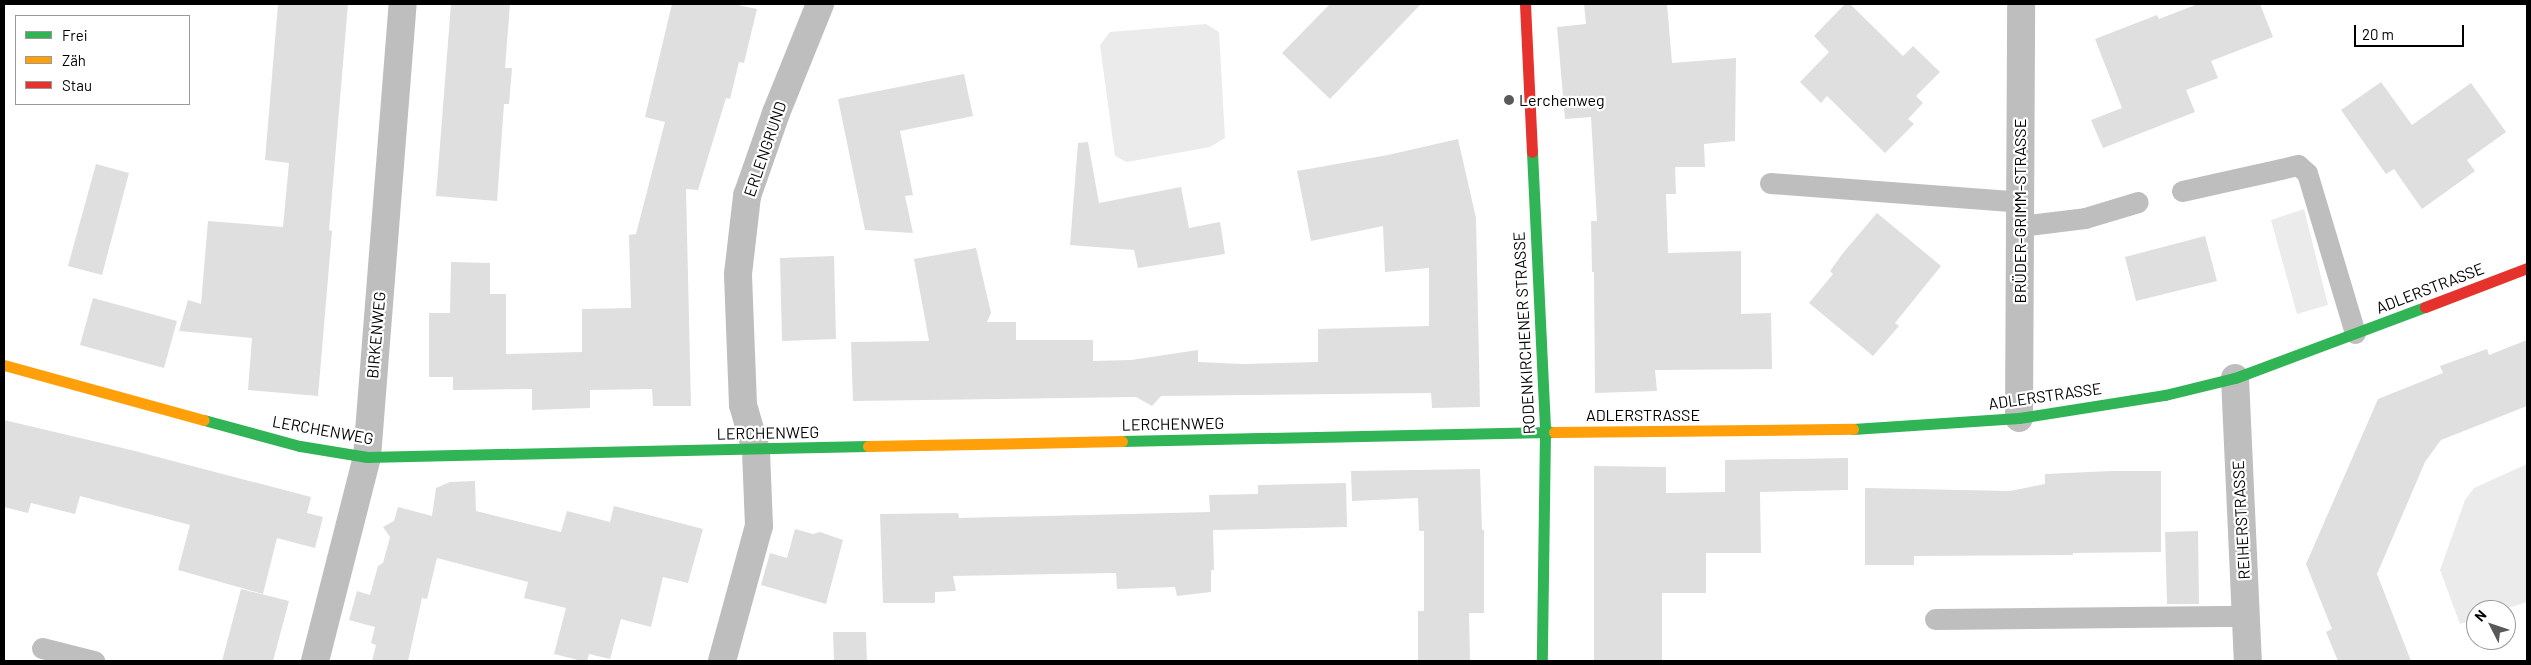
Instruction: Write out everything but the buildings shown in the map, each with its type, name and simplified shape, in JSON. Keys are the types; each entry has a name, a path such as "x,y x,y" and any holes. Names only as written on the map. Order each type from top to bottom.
{"street":[{"name":"BIRKENWEG","path":"314,661 367,457 403,4"},
{"name":"ERLENGRUND","path":"722,661 759,526 756,450 743,405 738,274 747,196 776,113 820,4"},
{"name":"RODENKIRCHENER STRASSE","path":"1525,4 1545,432 1542,661"},
{"name":"BRÜDER-GRIMM-STRASSE","path":"2020,418 2021,4"},
{"name":"ADLERSTRASSE","path":"1545,432 1846,430 2020,418 2165,395 2235,378 2527,268"},
{"name":"LERCHENWEG","path":"4,365 300,446 367,457 1545,432"},
{"name":"REIHERSTRASSE","path":"2235,378 2248,661"}],"lane":[{"path":"2182,191 2298,165 2307,173 2355,334"},
{"path":"1770,184 2020,214 2085,218 2138,202"},
{"path":"1935,619 2246,616"},
{"path":"42,648 94,661"}],"shaded area":[{"path":"1206,24 1219,32 1225,138 1210,147 1127,162 1115,156 1100,45 1110,32"},
{"path":"2304,209 2328,305 2297,314 2271,220"},
{"path":"2527,464 2527,602 2516,606 2516,600 2466,600 2466,622 2460,624 2440,570 2465,500 2474,488"}],"traffic: fast":[{"path":"1532,152 1545,432 1542,661"},
{"path":"1853,429 2019,418 2165,395 2235,378 2425,307"},
{"path":"204,420 300,446 367,457 868,446"},
{"path":"1122,441 1554,432"}],"traffic: slow":[{"path":"4,365 204,420"},
{"path":"1554,432 1853,429"},
{"path":"868,446 1122,441"}],"traffic: jam":[{"path":"1525,4 1532,152"},
{"path":"2425,307 2527,268"}],"place":[{"name":"Lerchenweg","path":"1509,100"}]}
